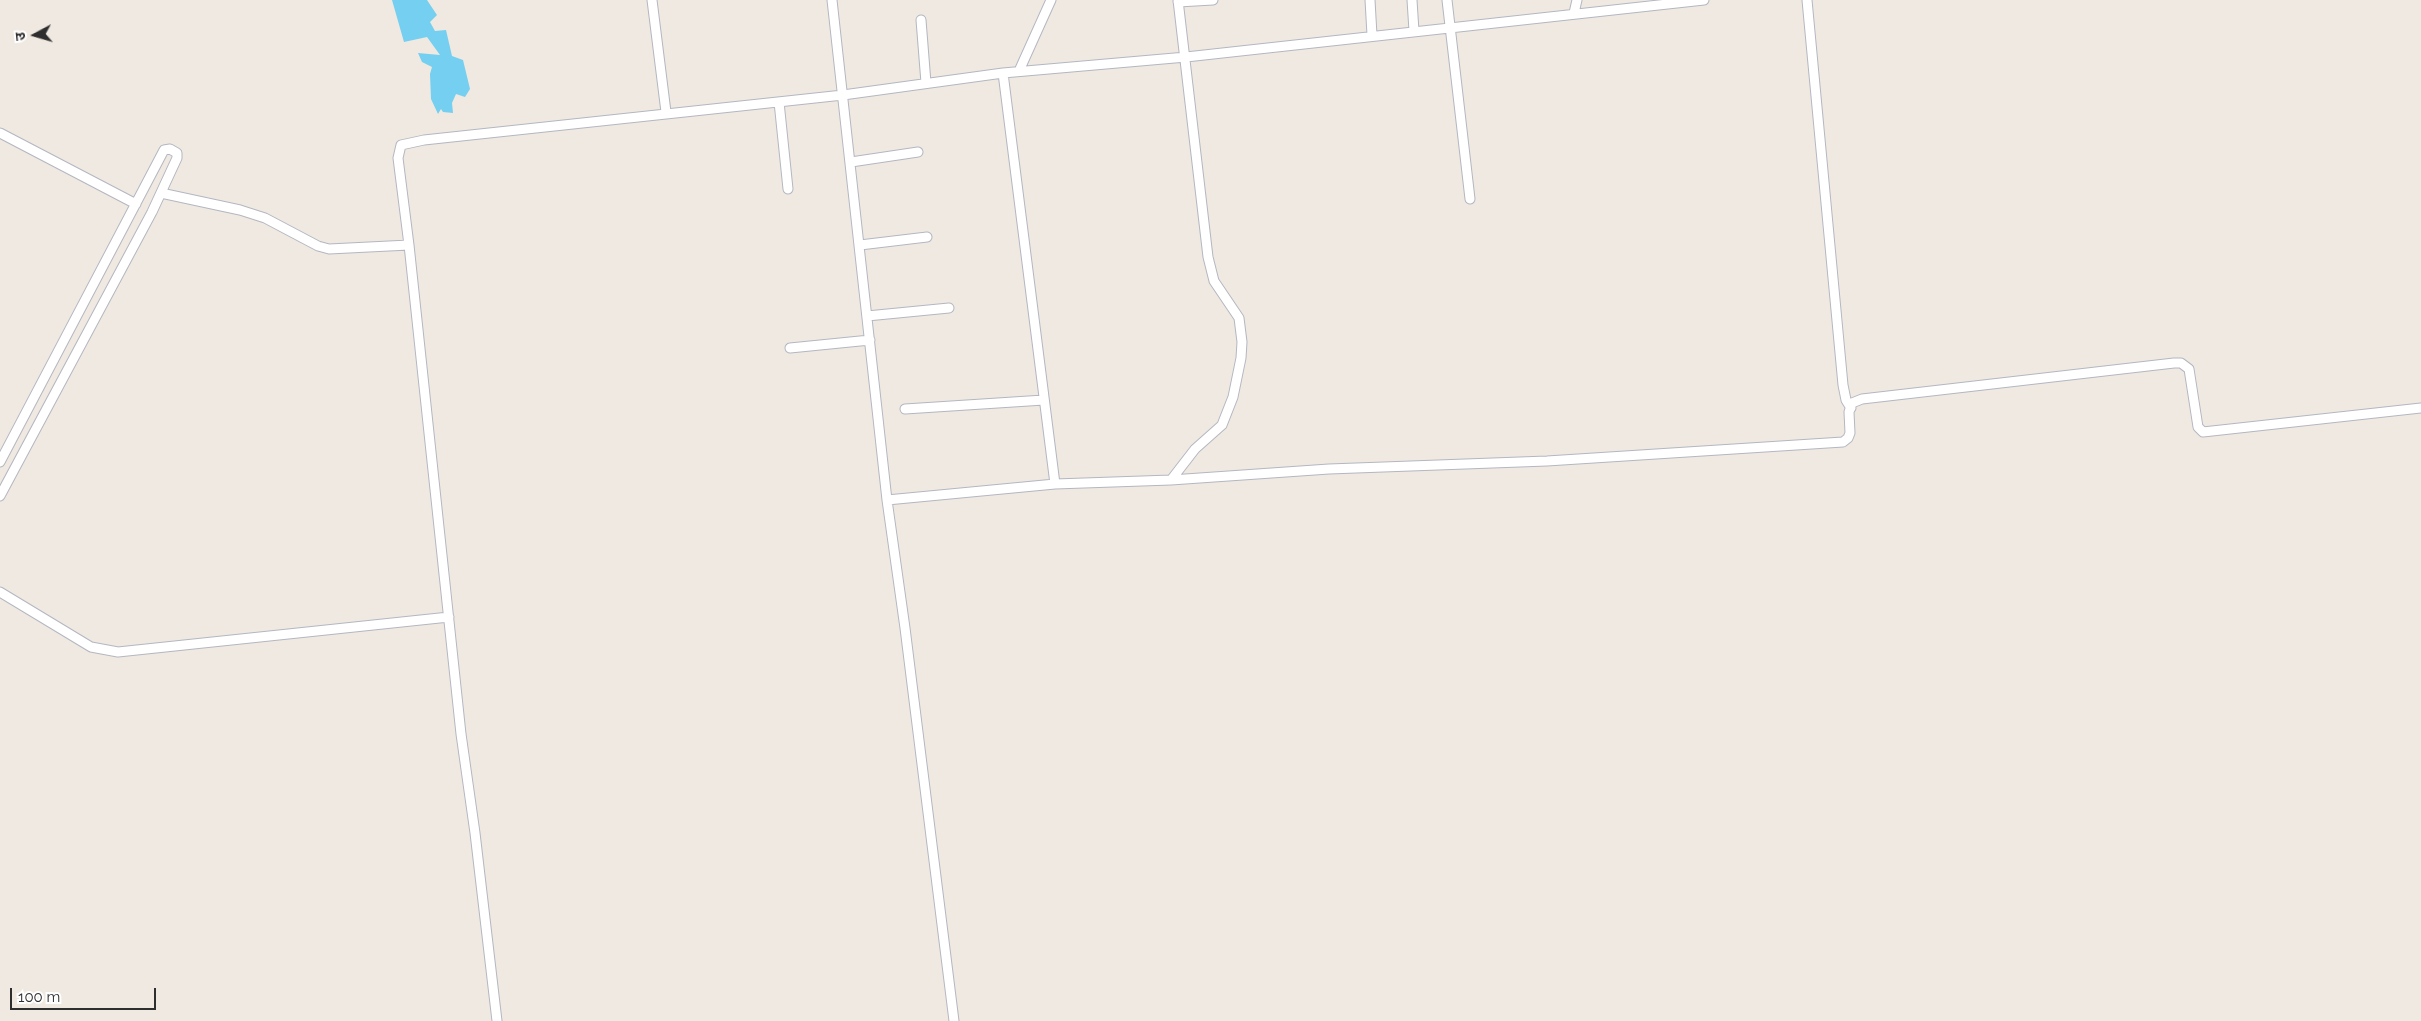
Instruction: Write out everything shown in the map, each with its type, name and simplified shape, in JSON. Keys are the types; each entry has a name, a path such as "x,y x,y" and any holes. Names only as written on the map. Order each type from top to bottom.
{"street":[{"path":"652,0 666,112"},
{"path":"832,0 860,245 886,500 904,619 954,1021"},
{"path":"1019,71 1051,0"},
{"path":"1172,480 1195,449 1222,425 1233,397 1241,358 1239,318 1214,281 1208,258 1178,1 1213,0"},
{"path":"1370,0 1372,36"},
{"path":"1412,0 1414,31"},
{"path":"1447,0 1470,199"},
{"path":"1574,13 1577,0"},
{"path":"497,1021 475,833 461,734 398,158 398,150 407,142 666,112 843,95 1019,71 1186,57 1704,0"},
{"path":"1807,0 1843,385 1850,408"},
{"path":"921,20 926,83"},
{"path":"1003,73 1056,484"},
{"path":"778,102 788,189"},
{"path":"0,133 136,204"},
{"path":"0,462 164,150 170,149 177,153 177,158 161,193 0,496"},
{"path":"851,162 918,152"},
{"path":"161,193 240,210 265,218 318,246 329,249 409,246"},
{"path":"860,245 927,237"},
{"path":"867,316 949,308"},
{"path":"790,348 870,340"},
{"path":"886,500 1056,484 1172,480 1329,469 1547,461 1843,442 1850,433 1849,412 1855,401 2178,363 2189,369 2198,427 2203,432 2421,408"},
{"path":"905,409 1044,400"},
{"path":"0,592 91,647 118,652 449,617"}],"water":[{"path":"392,0 427,0 437,15 430,22 435,31 446,30 452,56 463,60 470,89 465,97 456,94 452,103 453,113 443,112 441,109 438,114 431,99 430,74 432,67 422,62 418,53 440,55 427,37 404,42"}]}
